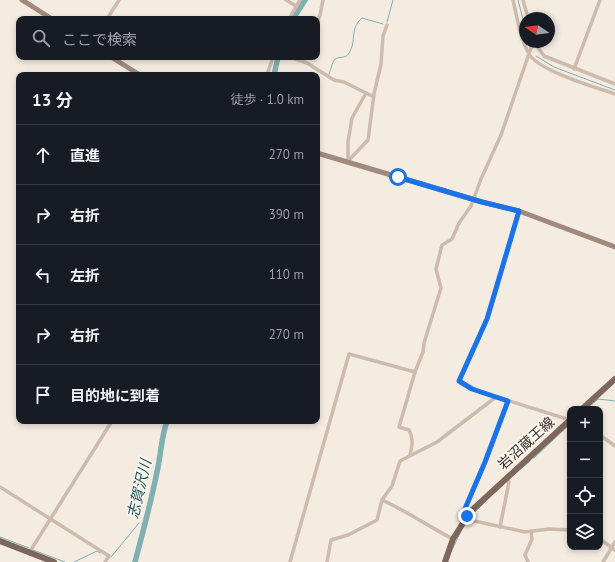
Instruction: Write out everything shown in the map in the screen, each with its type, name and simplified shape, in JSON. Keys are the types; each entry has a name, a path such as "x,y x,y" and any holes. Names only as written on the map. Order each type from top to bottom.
{"main road":[{"path":"585,406 615,379"},
{"name":"岩沼蔵王線","path":"444,562 453,539 466,518 506,478 567,423"},
{"path":"0,541 54,562"}],"street":[{"path":"22,0 47,16"},
{"path":"109,16 119,0"},
{"path":"286,0 296,6"},
{"path":"291,16 300,0"},
{"path":"320,16 323,0"},
{"path":"513,0 522,36 529,54 541,66 615,94"},
{"path":"524,0 527,12"},
{"path":"574,69 600,0"},
{"path":"348,161 368,140 374,97 381,64 383,36 387,25"},
{"path":"410,455 413,442 411,434 409,430 399,427 415,372 424,352 424,343 441,288 436,269 442,246 452,240 459,223 467,214 474,200 481,178 502,135 532,48"},
{"path":"538,48 544,56 615,84"},
{"path":"116,60 135,72"},
{"path":"269,72 272,60"},
{"path":"300,60 334,80 344,82 374,97"},
{"path":"348,161 348,136 352,118 366,93"},
{"path":"320,155 348,161 474,200 519,211 615,247"},
{"path":"519,211 487,319 459,381 472,389 567,419"},
{"path":"290,562 349,354 415,372"},
{"path":"327,562 331,540 345,536 374,522 378,517 382,500 392,486 400,461 437,442 496,397"},
{"path":"508,401 485,462 464,511 466,518 500,527 531,532 554,529 567,530"},
{"path":"29,553 110,424"},
{"path":"603,437 615,446"},
{"path":"500,527 509,482 506,478"},
{"path":"0,487 109,556 105,562"},
{"path":"382,500 405,511 428,526 453,539"},
{"path":"528,562 525,555 532,539 531,532"},
{"path":"603,541 614,549"},
{"path":"603,562 614,549 615,542"}],"waterway":[{"name":"志賀沢川","path":"295,16 305,0"},
{"path":"387,22 393,0"},
{"path":"518,0 521,12"},
{"path":"329,74 335,59 348,55 353,44 354,31 358,22 362,18 383,24"},
{"path":"536,56 554,67 615,90"},
{"name":"志賀沢川","path":"275,72 277,60"},
{"path":"590,406 598,399 615,401"},
{"name":"志賀沢川","path":"135,562 152,494 166,424"},
{"path":"534,458 567,427"},
{"path":"522,468 530,461"},
{"path":"471,516 485,502"},
{"path":"111,557 139,523"},
{"path":"453,548 461,531"},
{"path":"0,537 29,548"},
{"path":"33,550 65,562"},
{"path":"74,562 97,551 100,553"}],"route":[{"path":"398,177 482,202 519,211 487,319 481,336 459,381 472,389 508,401 485,462 464,511 467,516"}]}
